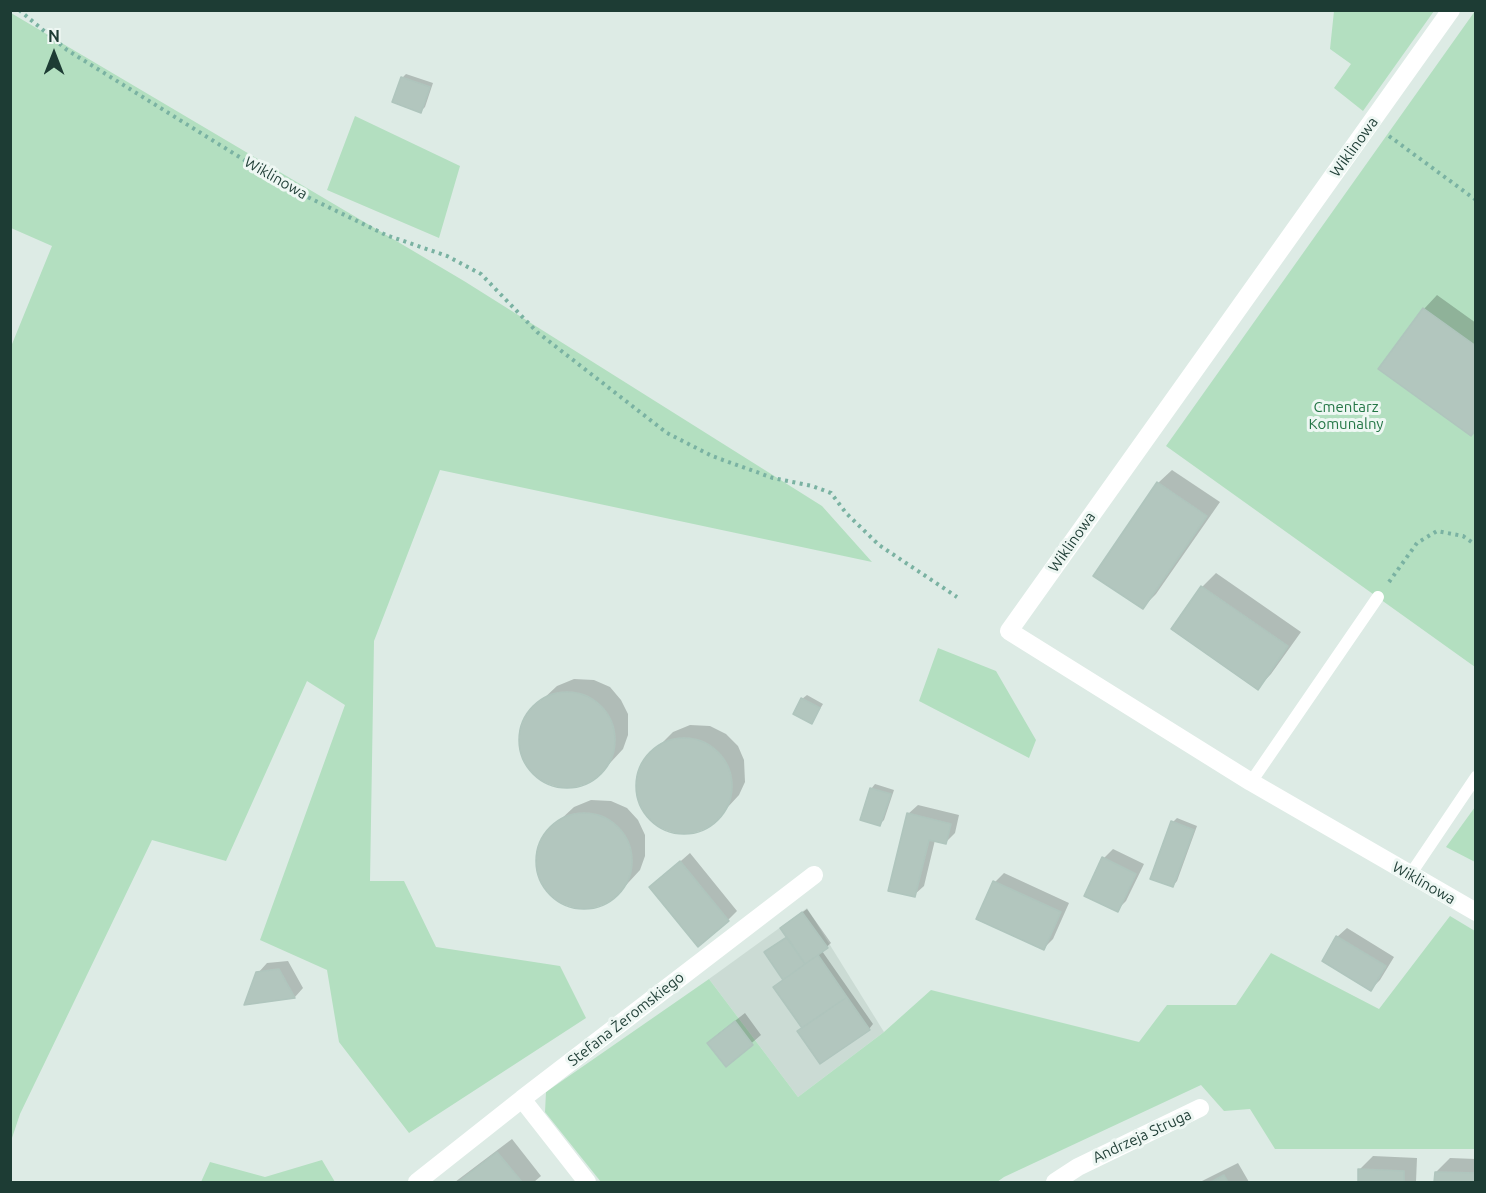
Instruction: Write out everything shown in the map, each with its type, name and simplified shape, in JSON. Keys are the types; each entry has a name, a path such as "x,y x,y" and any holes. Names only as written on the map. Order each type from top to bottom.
{"street":[{"name":"Wiklinowa","path":"1451,10 1009,631 1251,782 1476,912"},
{"name":"Stefana Żeromskiego","path":"417,1182 814,875"},
{"path":"522,1099 587,1182"},
{"name":"Andrzeja Struga","path":"1055,1182 1078,1167 1200,1108"}],"lane":[{"path":"1251,782 1378,597"},
{"path":"1410,875 1476,777"}],"path":[{"name":"Wiklinowa","path":"19,10 66,50 291,189 386,235 447,256 481,274 537,332 666,433 689,446 773,478 812,486 831,493 846,513 879,545 957,597"},
{"path":"1372,123 1476,200"},
{"path":"1378,597 1417,543 1437,531 1463,536 1476,545"}],"shaded area":[{"path":"807,908 884,1032 798,1097 709,979"}],"green space":[{"path":"1334,11 1434,11 1363,111 1334,88 1351,64 1330,49"},
{"name":"Cmentarz Komunalny","path":"1475,11 1475,667 1166,446"},
{"path":"11,13 464,281 822,506 872,562 440,470 374,641 370,881 404,881 436,947 560,966 586,1018 409,1133 339,1042 327,970 260,940 345,705 307,681 226,861 152,840 20,1114 11,1141 10,349 52,246 11,228"},
{"path":"355,116 460,166 439,238 327,190"},
{"path":"938,648 996,671 1036,740 1029,758 919,701"},
{"path":"1475,807 1475,862 1446,847"},
{"path":"1450,916 1475,931 1475,1149 1275,1149 1250,1109 1224,1111 1201,1085 997,1182 601,1182 545,1112 546,1092 709,979 798,1097 884,1032 931,990 1139,1042 1167,1005 1236,1005 1271,953 1379,1009"},
{"path":"322,1160 335,1182 201,1182 210,1162 265,1177"}],"building":[{"path":"401,77 430,87 421,113 392,102"},
{"path":"1423,308 1476,346 1476,430 1471,436 1378,369"},
{"path":"1157,482 1207,516 1143,609 1093,576"},
{"path":"1201,586 1288,646 1258,690 1171,629"},
{"path":"567,692 585,696 601,706 611,722 615,740 611,758 601,774 585,784 567,788 549,784 533,774 523,758 519,740 523,722 533,706 549,696"},
{"path":"801,698 820,708 812,724 793,714"},
{"path":"684,738 702,742 718,752 728,768 732,786 728,804 718,820 702,830 684,834 666,830 650,820 640,804 636,786 640,768 650,752 666,742"},
{"path":"870,788 891,794 880,826 860,820"},
{"path":"584,813 602,817 618,827 628,843 632,861 628,879 618,895 602,905 584,909 566,905 550,895 540,879 536,861 540,843 550,827 566,817"},
{"path":"907,813 951,824 946,844 929,840 915,897 888,891"},
{"path":"1171,821 1194,830 1173,887 1150,879"},
{"path":"1102,857 1136,874 1118,912 1084,896"},
{"path":"680,861 729,921 698,947 649,887"},
{"path":"993,881 1061,912 1044,950 976,919"},
{"path":"802,912 828,948 805,964 780,928"},
{"path":"1336,936 1386,966 1371,991 1322,961"},
{"path":"787,937 805,964 783,980 764,952"},
{"path":"818,955 847,997 802,1028 773,987"},
{"path":"279,969 295,998 244,1005 256,972"},
{"path":"847,997 870,1030 820,1064 797,1031"},
{"path":"735,1021 753,1045 726,1067 707,1043"},
{"path":"497,1152 522,1182 458,1182 467,1175"},
{"path":"1358,1169 1404,1171 1404,1182 1358,1182"},
{"path":"1435,1172 1476,1173 1476,1182 1434,1182"},
{"path":"1224,1175 1228,1182 1210,1182 1213,1181"}]}
